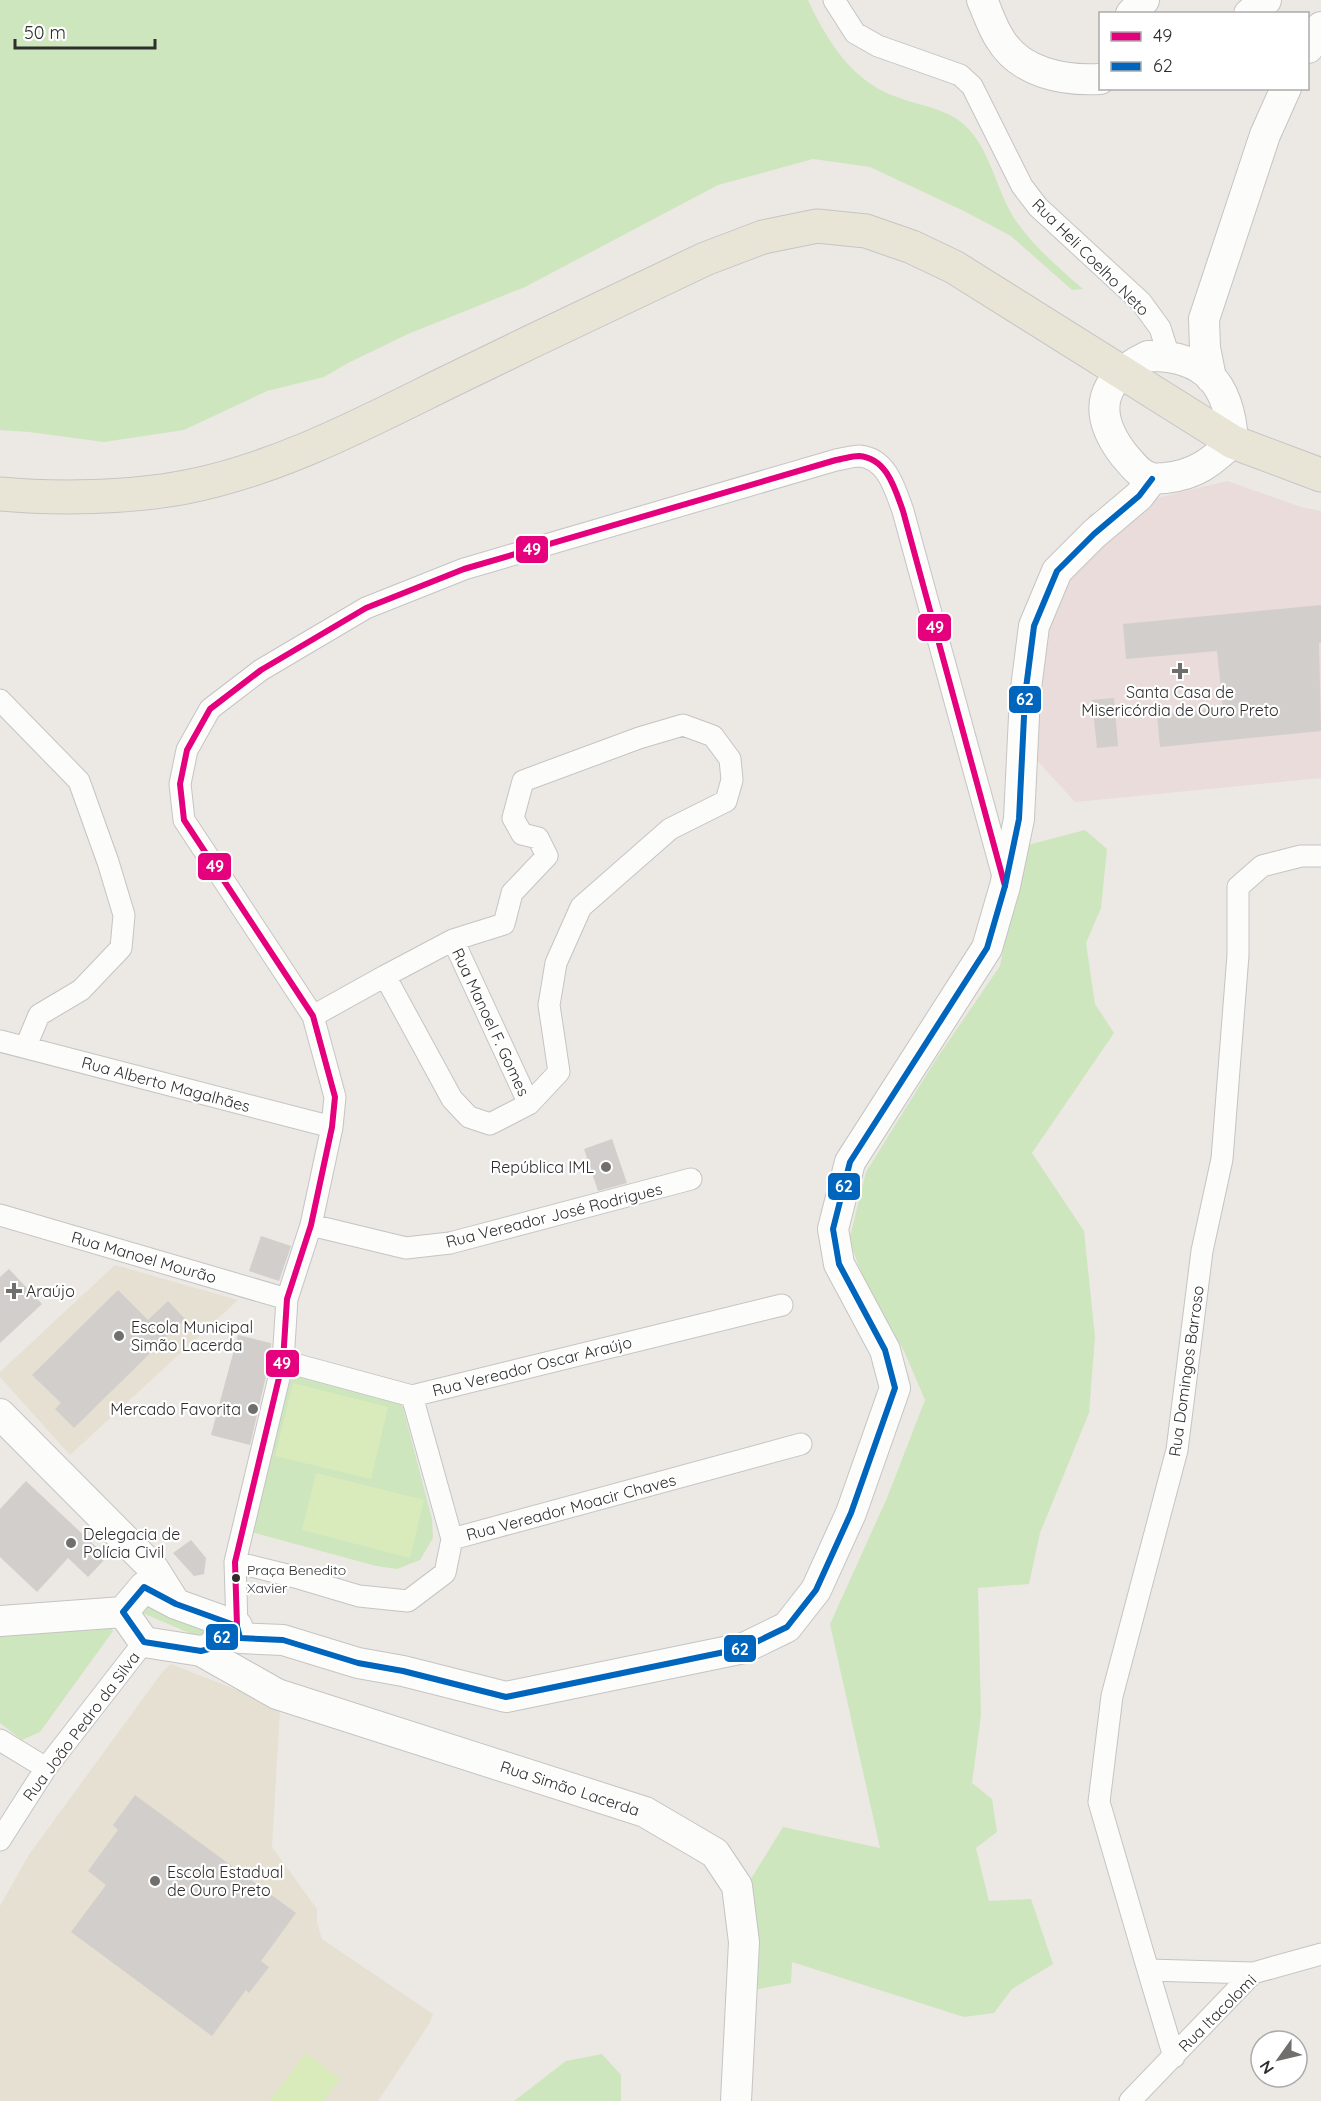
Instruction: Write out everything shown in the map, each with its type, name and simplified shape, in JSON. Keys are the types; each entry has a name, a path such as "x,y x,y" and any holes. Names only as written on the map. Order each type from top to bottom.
{"main road":[{"path":"0,494 21,496 122,495 186,487 269,465 360,425 705,259 763,237 817,226 866,231 923,252 954,267 1233,442 1321,475"}],"street":[{"name":"Rua Heli Coelho Neto","path":"834,0 855,33 878,46 960,75 972,86 1022,186 1038,207 1141,302 1160,328 1169,356"},
{"path":"982,0 1000,41 1022,62 1047,74 1078,80 1099,79"},
{"path":"1133,12 1144,0"},
{"path":"1251,12 1266,0"},
{"path":"1309,46 1321,27"},
{"path":"1211,378 1205,348 1204,320 1265,135 1285,90"},
{"path":"1169,356 1204,320"},
{"path":"1148,356 1169,356 1183,359 1198,367 1220,388 1232,421 1233,442 1210,462 1183,476 1152,479 1136,469 1119,448 1107,427 1104,406 1108,390 1120,373 1148,356"},
{"path":"226,1637 235,1562 283,1361 287,1299 311,1225 332,1127 335,1097 313,1016 184,820 180,784 187,750 210,709 261,670 366,608 453,573 836,460 857,456 873,459 885,470 895,487 1005,886"},
{"path":"123,1612 144,1642 226,1637 283,1640 358,1663 403,1671 506,1698 744,1648 787,1627 816,1590 851,1513 895,1388 885,1350 839,1264 833,1229 850,1162 987,948 1005,886 1019,819 1025,696 1034,626 1057,571 1094,534 1140,496 1152,479"},
{"path":"0,700 79,781 124,915 121,948 81,990 39,1015 26,1047"},
{"path":"313,1016 385,976 453,940 504,924 512,892 547,856 538,838 522,834 513,818 523,781 639,738 683,725 713,736 730,759 732,780 726,801 670,829 581,907 556,963 549,1005 559,1072 530,1104 490,1124 469,1117 452,1099 385,976"},
{"name":"Rua Domingos Barroso","path":"1174,2057 1099,1802 1112,1696 1177,1450 1202,1251 1222,1159 1238,955 1238,887 1262,866 1301,856 1321,856"},
{"name":"Rua Manoel F. Gomes","path":"453,940 530,1104"},
{"name":"Rua Alberto Magalhães","path":"0,1041 332,1127"},
{"name":"Rua Vereador José Rodrigues","path":"311,1225 406,1248 450,1243 691,1179"},
{"name":"Rua Manoel Mourão","path":"0,1215 287,1299"},
{"name":"Rua Vereador Oscar Araújo","path":"283,1361 412,1396 782,1305"},
{"path":"412,1396 452,1539"},
{"path":"4,1420 148,1578 176,1604 226,1637"},
{"name":"Rua Vereador Moacir Chaves","path":"235,1562 295,1576 359,1596 408,1601 444,1573 452,1539 801,1444"},
{"path":"0,1621 123,1612 148,1578"},
{"name":"Rua Simão Lacerda","path":"226,1637 277,1694 645,1812 715,1853 737,1886 744,1942 736,2101"},
{"name":"Rua João Pedro da Silva","path":"0,1840 46,1768 144,1642"},
{"path":"0,1740 46,1768"},
{"name":"Rua Itacolomi","path":"1130,2101 1253,1973 1321,1954"},
{"path":"1148,1970 1253,1973"}],"shaded area":[{"name":"Santa Casa de Misericórdia de Ouro Preto","path":"1227,481 1301,507 1321,511 1321,778 1075,802 1032,755 1047,588 1090,514"},
{"name":"Escola Municipal Simão Lacerda","path":"115,1265 238,1300 70,1455 0,1377 0,1372"},
{"name":"Escola Estadual de Ouro Preto","path":"171,1664 280,1709 272,1847 317,1909 317,1922 322,1939 433,2014 429,2024 378,2101 0,2101 0,1906 28,1856 163,1671"}],"green space":[{"path":"0,0 808,0 832,43 842,57 865,80 894,96 946,113 961,122 971,132 986,156 1009,209 1023,231 1083,289 1072,290 1011,236 964,211 870,167 813,159 718,185 525,287 408,334 324,377 267,391 184,430 104,442 0,430"},
{"path":"1085,830 1107,849 1101,908 1086,943 1095,1004 1114,1033 1032,1153 1084,1231 1095,1337 1089,1413 1040,1533 1029,1584 978,1588 981,1715 972,1783 992,1799 997,1832 976,1848 989,1901 1031,1899 1053,1964 1012,1989 994,2013 964,2017 792,1962 791,1983 753,1990 746,1887 783,1827 880,1848 830,1624 887,1498 925,1400 904,1351 868,1290 849,1240 866,1172 935,1061 1000,966 1024,846"},
{"name":"Praça Benedito Xavier","path":"294,1376 396,1400 402,1404 432,1519 433,1538 420,1560 397,1569 376,1566 251,1532 248,1521 290,1381"},
{"path":"293,1383 388,1407 371,1479 275,1456"},
{"path":"316,1473 424,1500 410,1558 302,1530"},
{"path":"139,1603 218,1621 208,1641 140,1612"},
{"path":"0,1611 109,1622 113,1631 40,1732 22,1740 0,1723"},
{"path":"306,2053 340,2079 323,2101 269,2101"},
{"path":"602,2054 621,2075 621,2101 514,2101 566,2061"}],"building":[{"path":"1321,605 1321,643 1319,643 1321,731 1160,747 1157,714 1223,708 1217,651 1126,659 1123,624"},
{"path":"1114,698 1118,746 1097,748 1092,700"},
{"name":"República IML","path":"612,1139 627,1183 598,1191 584,1149"},
{"path":"261,1236 291,1246 279,1281 249,1271"},
{"name":"Araújo","path":"9,1269 42,1304 0,1343 0,1277"},
{"path":"118,1290 148,1320 168,1301 185,1319 74,1428 55,1409 61,1403 32,1375"},
{"path":"238,1335 271,1343 270,1359 250,1445 211,1435"},
{"path":"26,1481 107,1557 88,1577 68,1558 37,1592 0,1557 0,1509"},
{"path":"191,1540 206,1558 204,1574 194,1576 173,1553"},
{"path":"135,1795 296,1913 261,1961 269,1967 249,1993 246,1990 212,2036 71,1932 106,1885 88,1871 118,1830 113,1825"}],"transit line":[{"name":"49","path":"237,1626 235,1562 283,1361 287,1299 311,1225 332,1127 335,1097 313,1016 184,820 180,784 187,750 210,709 261,670 366,608 464,569 836,460 856,456 869,458 883,468 897,493 903,511 1005,886"},
{"name":"62","path":"240,1638 237,1626 176,1604 144,1587 123,1612 144,1642 201,1651 209,1649 225,1634 240,1638 283,1640 358,1663 403,1671 506,1697 744,1648 787,1627 816,1590 851,1513 895,1388 885,1350 839,1264 833,1229 850,1162 987,948 1005,886 1019,819 1025,696 1034,626 1057,571 1094,534 1139,496 1152,479"}],"place":[{"name":"Santa Casa de Misericórdia de Ouro Preto","path":"1180,671"},
{"name":"República IML","path":"606,1167"},
{"name":"Araújo","path":"14,1291"},
{"name":"Escola Municipal Simão Lacerda","path":"119,1336"},
{"name":"Mercado Favorita","path":"253,1409"},
{"name":"Delegacia de Polícia Civil","path":"71,1543"},
{"name":"Praça Benedito Xavier","path":"236,1578"},
{"name":"Escola Estadual de Ouro Preto","path":"155,1881"}]}
